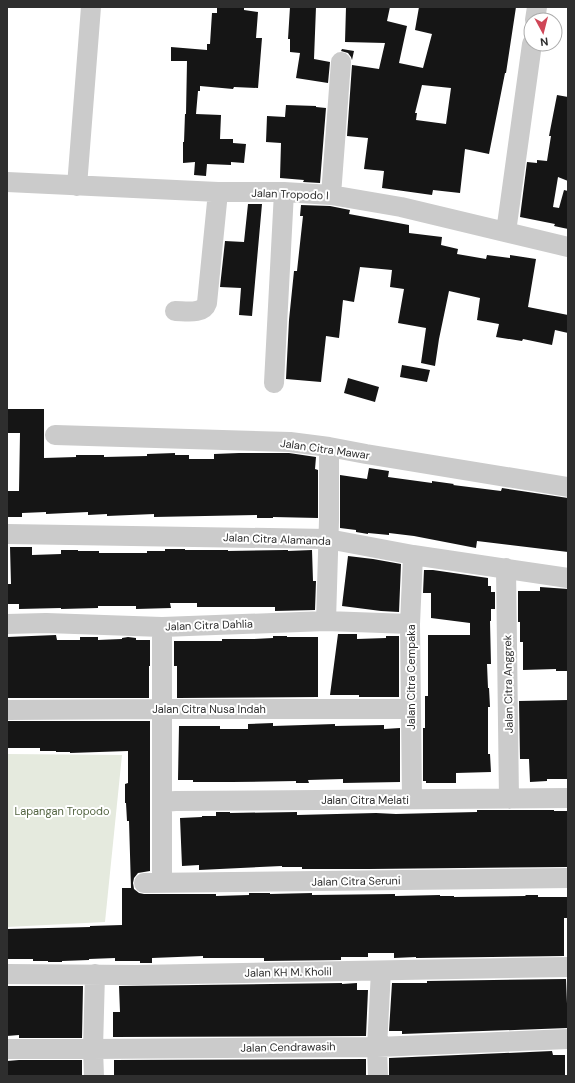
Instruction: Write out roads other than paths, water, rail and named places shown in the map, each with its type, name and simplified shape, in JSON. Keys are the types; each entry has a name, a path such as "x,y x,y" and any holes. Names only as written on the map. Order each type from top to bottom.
{"street":[{"path":"77,186 91,7"},
{"path":"506,232 531,52"},
{"path":"331,195 341,62"},
{"name":"Jalan Tropodo I","path":"7,182 218,192 284,192 331,195 401,208 568,247"},
{"path":"175,311 200,311 206,307 218,192"},
{"path":"274,383 284,192"},
{"name":"Jalan Citra Mawar","path":"55,435 290,442 568,487"},
{"path":"326,621 328,447"},
{"name":"Jalan Citra Alamanda","path":"7,534 328,539 413,555 568,578"},
{"name":"Jalan Citra Cempaka","path":"412,799 410,624 413,555"},
{"name":"Jalan Citra Anggrek","path":"506,568 509,799"},
{"name":"Jalan Citra Dahlia","path":"7,624 46,623 162,627 326,621 410,624"},
{"path":"162,627 162,802"},
{"name":"Jalan Citra Nusa Indah","path":"7,710 411,708"},
{"name":"Jalan Citra Melati","path":"162,802 568,798"},
{"name":"Jalan Citra Seruni","path":"162,802 153,883 568,878"},
{"name":"Jalan KH M. Kholil","path":"7,974 137,975 568,967"},
{"path":"378,1076 377,1047 380,970"},
{"path":"94,1076 93,1049 95,974"},
{"name":"Jalan Cendrawasih","path":"7,1049 377,1047 568,1039"}],"park label":[{"name":"Lapangan Tropodo","path":"62,811"}]}
